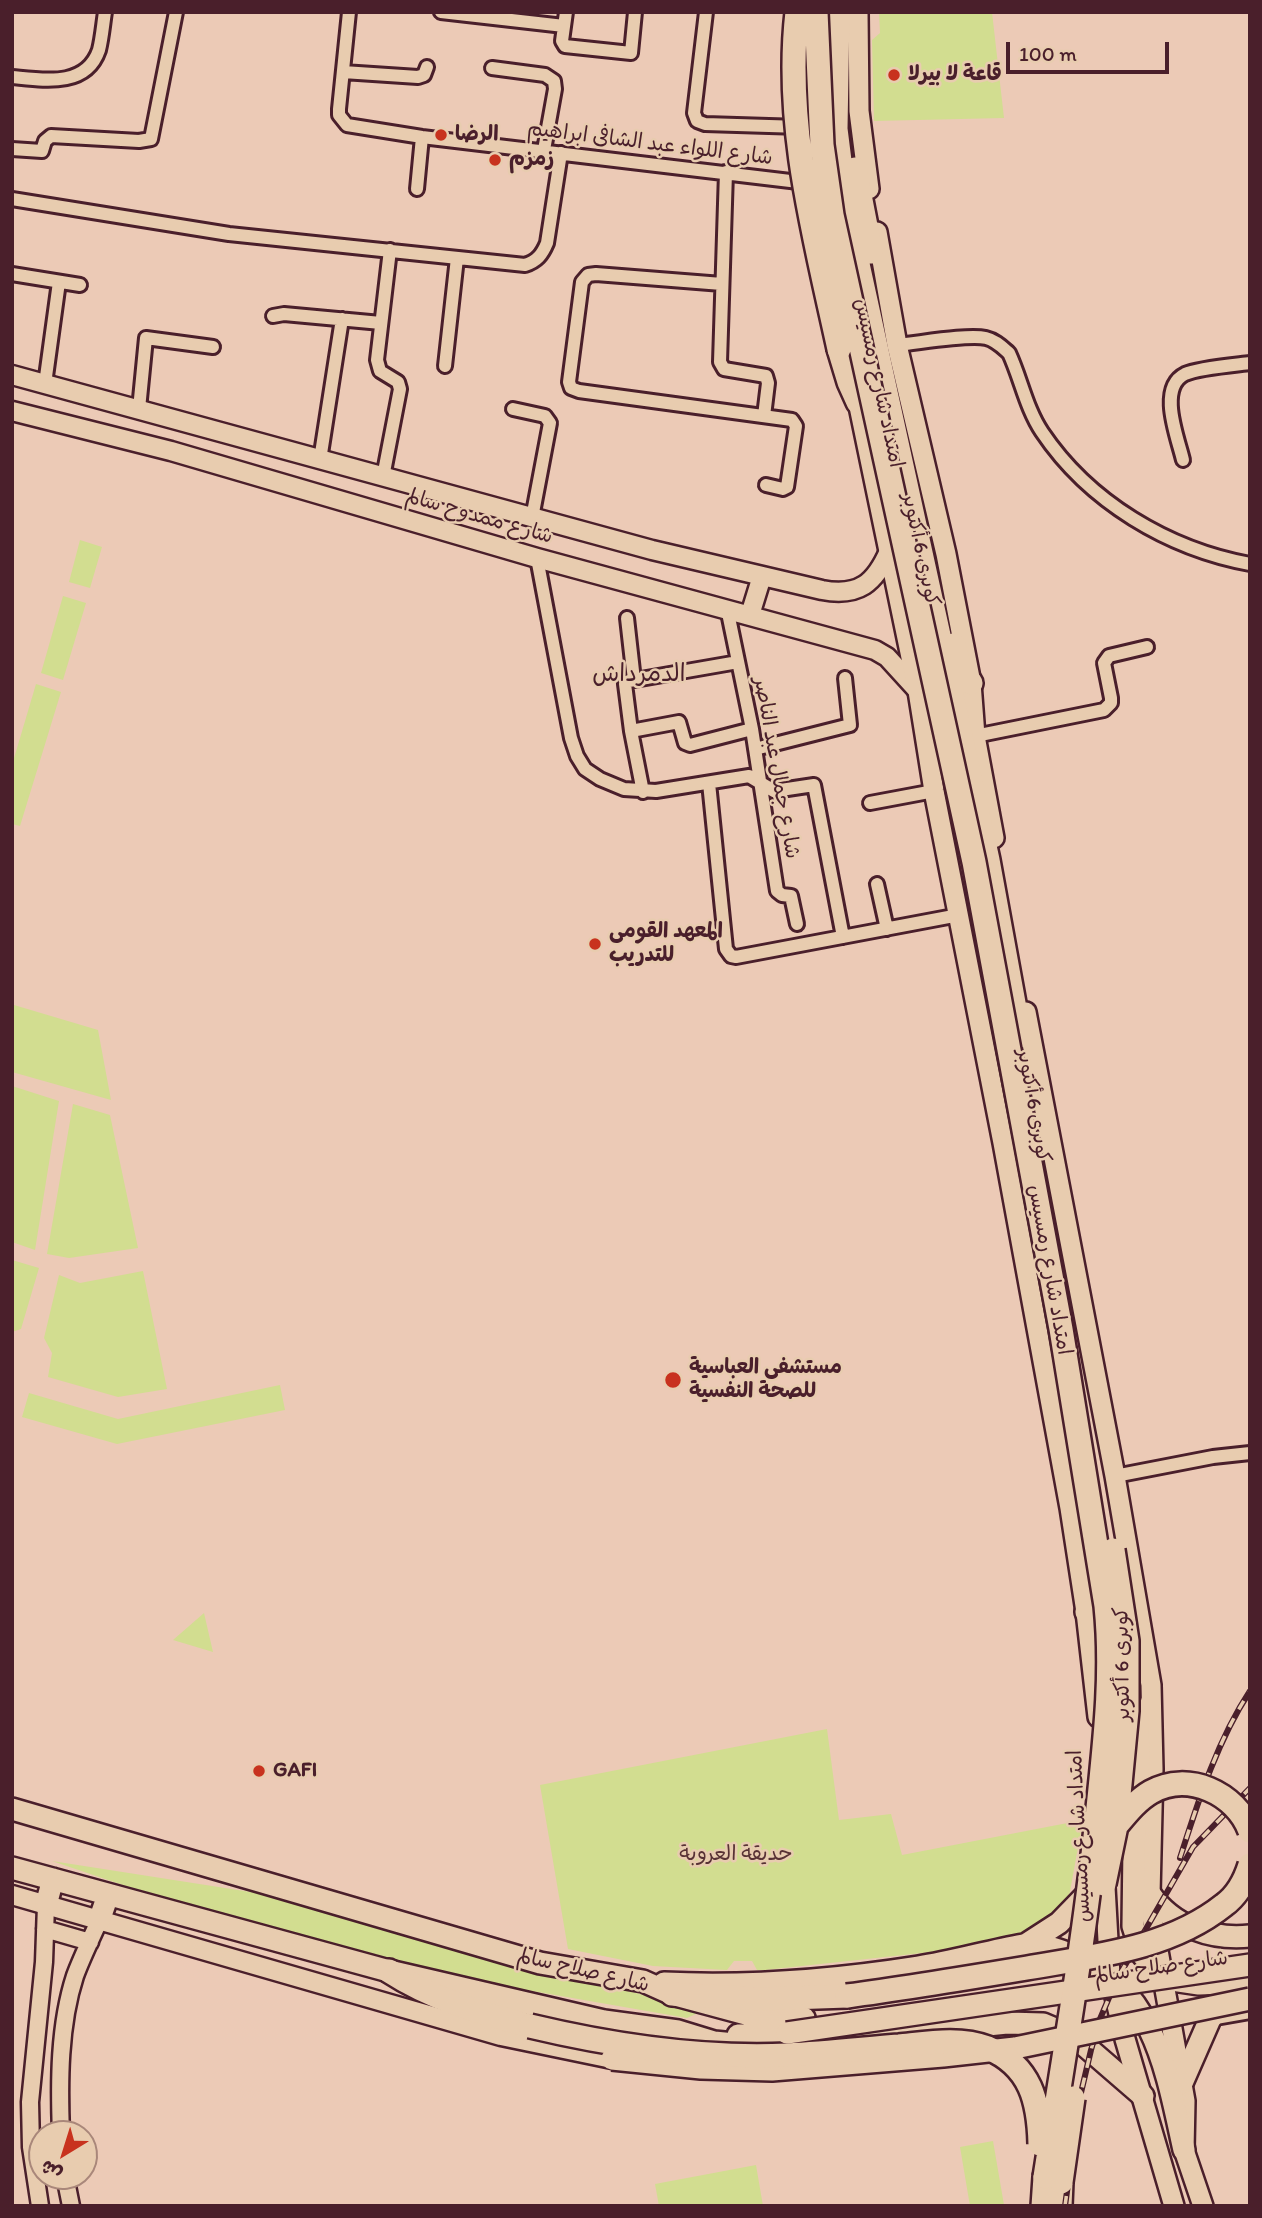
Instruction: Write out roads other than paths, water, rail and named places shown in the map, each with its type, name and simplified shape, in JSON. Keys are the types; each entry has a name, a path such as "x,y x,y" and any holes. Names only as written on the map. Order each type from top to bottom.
{"highway":[{"path":"799,12 793,83 801,167 839,349 858,402"},
{"name":"كوبرى 6 أكتوبر","path":"816,12 822,145 832,215 974,862 1059,1316 1110,1642 1109,1708 1094,1851 1045,2177 1043,2206"},
{"name":"كوبرى 6 أكتوبر","path":"838,12 836,129 841,175 853,242 988,860 1127,1641 1127,1711 1116,1826 1104,1881 1059,2206"},
{"path":"836,129 845,140 853,160 894,375 957,661 971,683"},
{"path":"1086,1612 1118,1670 1138,1721 1133,1926 1142,1954 1162,1976 1181,1983 1249,1982"},
{"path":"1116,1826 1149,1793 1174,1784 1189,1784 1210,1790 1230,1802 1240,1812 1250,1831"},
{"name":"شارع صلاح سالم","path":"12,1809 540,1962 643,1982 672,1994 750,2015 804,2018 1250,1955"},
{"path":"672,1994 761,1999 847,1996 1058,1963 1158,1941 1225,1905 1240,1888 1250,1865"},
{"name":"شارع صلاح سالم","path":"12,1868 389,1971 604,2021 678,2031 698,2039 724,2035 787,2034 1249,1982"},
{"path":"1016,1947 1059,1923 1104,1874"},
{"path":"46,1905 52,1880"},
{"path":"1150,1894 1158,1906 1193,1928 1213,1936 1240,1937"},
{"path":"99,1921 108,1895"},
{"path":"1240,1937 1224,1947 1223,1959 1234,1977 1249,1982"},
{"path":"1007,2023 1018,1993 1014,1962 1016,1947"},
{"path":"643,1982 721,1983 832,1977 921,1967 1016,1947 1060,1950 1094,1965 1110,1976 1137,2005 1151,2031 1168,2080 1184,2150"},
{"path":"389,1971 421,1989 485,2014 621,2044 732,2055 788,2055 950,2042 981,2046 1009,2061 1030,2086 1038,2109 1045,2177"},
{"path":"1182,2083 1210,2019 1232,1993 1249,1982"},
{"path":"612,2059 684,2067 755,2070 808,2068 1015,2048 1249,1982"},
{"path":"698,2039 747,2046 784,2046 1007,2023 1043,2024 1066,2032 1091,2050 1117,2076 1143,2096"}],"main road":[{"name":"امتداد شارع رمسيس","path":"799,12 815,184 918,691 934,791 1003,1143 1086,1612 1098,1700 1099,1809 1110,1976 1174,2206"},
{"name":"امتداد شارع رمسيس","path":"858,12 857,72 863,148 897,345 946,554 971,683 975,736 1115,1476 1151,1685 1153,1769 1150,1894 1185,2101 1184,2150 1203,2206"},
{"name":"شارع ممدوح سالم","path":"13,378 177,419 652,550 830,591 854,590 872,581 879,574 890,551"},
{"name":"شارع ممدوح سالم","path":"12,411 170,451 537,558 875,650 887,657 918,691"},
{"path":"170,451 177,419"},
{"path":"750,614 762,576"},
{"path":"1003,1143 1010,1152 1032,1158 1044,1154 1052,1146"},
{"path":"1051,1408 1058,1388 1065,1380 1073,1378 1087,1384 1100,1402"},
{"path":"12,1895 501,2036 612,2059"},
{"path":"347,1993 376,1993 485,2014"}],"street":[{"path":"12,77 75,78 94,61 99,50 106,12"},
{"path":"12,149 42,151 45,141 51,136 139,142 151,139 176,12"},
{"name":"شارع اللواء عبد الشافى ابراهيم","path":"349,12 339,109 342,122 356,127 422,137 815,184"},
{"path":"441,12 564,26"},
{"path":"566,12 562,41 565,46 631,53 635,12"},
{"path":"706,12 694,113 697,121 705,124 808,127"},
{"path":"343,72 418,77 424,75 427,67"},
{"path":"492,68 545,75 554,81 555,89 544,150"},
{"path":"417,189 422,137"},
{"path":"12,199 229,234 525,265 535,261 543,253 547,243 561,153"},
{"path":"726,172 721,366 728,370 766,376 768,383 764,416"},
{"path":"383,477 400,389 398,382 383,374 378,367 390,250"},
{"path":"444,366 457,258"},
{"path":"12,274 80,285"},
{"path":"722,284 588,275 582,282 569,382 571,388 579,391 792,419 796,426 787,487 783,489 766,485"},
{"path":"45,384 59,282"},
{"path":"273,316 285,314 382,323"},
{"path":"320,460 342,319"},
{"path":"139,410 146,338 212,347"},
{"path":"897,345 972,338 986,338 999,344 1009,353 1015,365 1041,431 1086,484 1147,528 1214,556 1250,564"},
{"path":"1183,460 1170,404 1176,384 1186,373 1250,363"},
{"path":"513,409 545,416 550,423 532,518"},
{"path":"537,558 571,738 585,769 624,789 643,792 748,776 774,791 811,784 815,786 843,937"},
{"name":"شارع جمال عبد الناصر","path":"727,608 752,729 777,891 782,895 792,896 797,924"},
{"path":"627,618 634,680"},
{"path":"975,736 1104,710 1111,703 1104,663 1106,659 1147,647"},
{"path":"643,792 625,684 634,680 738,662"},
{"path":"755,749 850,725 845,678"},
{"path":"631,731 678,722 685,743 691,745 752,729"},
{"path":"709,783 728,953 736,957 958,915"},
{"path":"870,803 934,791"},
{"path":"877,884 887,929"},
{"path":"1115,1476 1213,1457 1250,1453"},
{"path":"40,2206 31,2147 29,2110 44,1962 46,1905"},
{"path":"61,2120 61,2067 69,2002 75,1977 99,1921"},
{"path":"45,1929 90,1942"},
{"path":"1210,2019 1250,2012"}],"railway":[{"path":"1180,1858 1218,1751 1250,1691"},
{"path":"1065,2206 1080,2097 1100,2019 1116,1981 1193,1847 1250,1788"}],"place":[{"name":"قاعة لا بيرلا","path":"894,75"},
{"name":"الرضا","path":"441,135"},
{"name":"زمزم","path":"495,160"},
{"name":"المعهد القومى للتدريب","path":"595,944"},
{"name":"مستشفى العباسية للصحة النفسية","path":"673,1380"},
{"name":"GAFI","path":"259,1771"}],"district":[{"name":"الدمرداش","path":"639,675"}],"park label":[{"name":"حديقة العروبة","path":"736,1855"}]}
